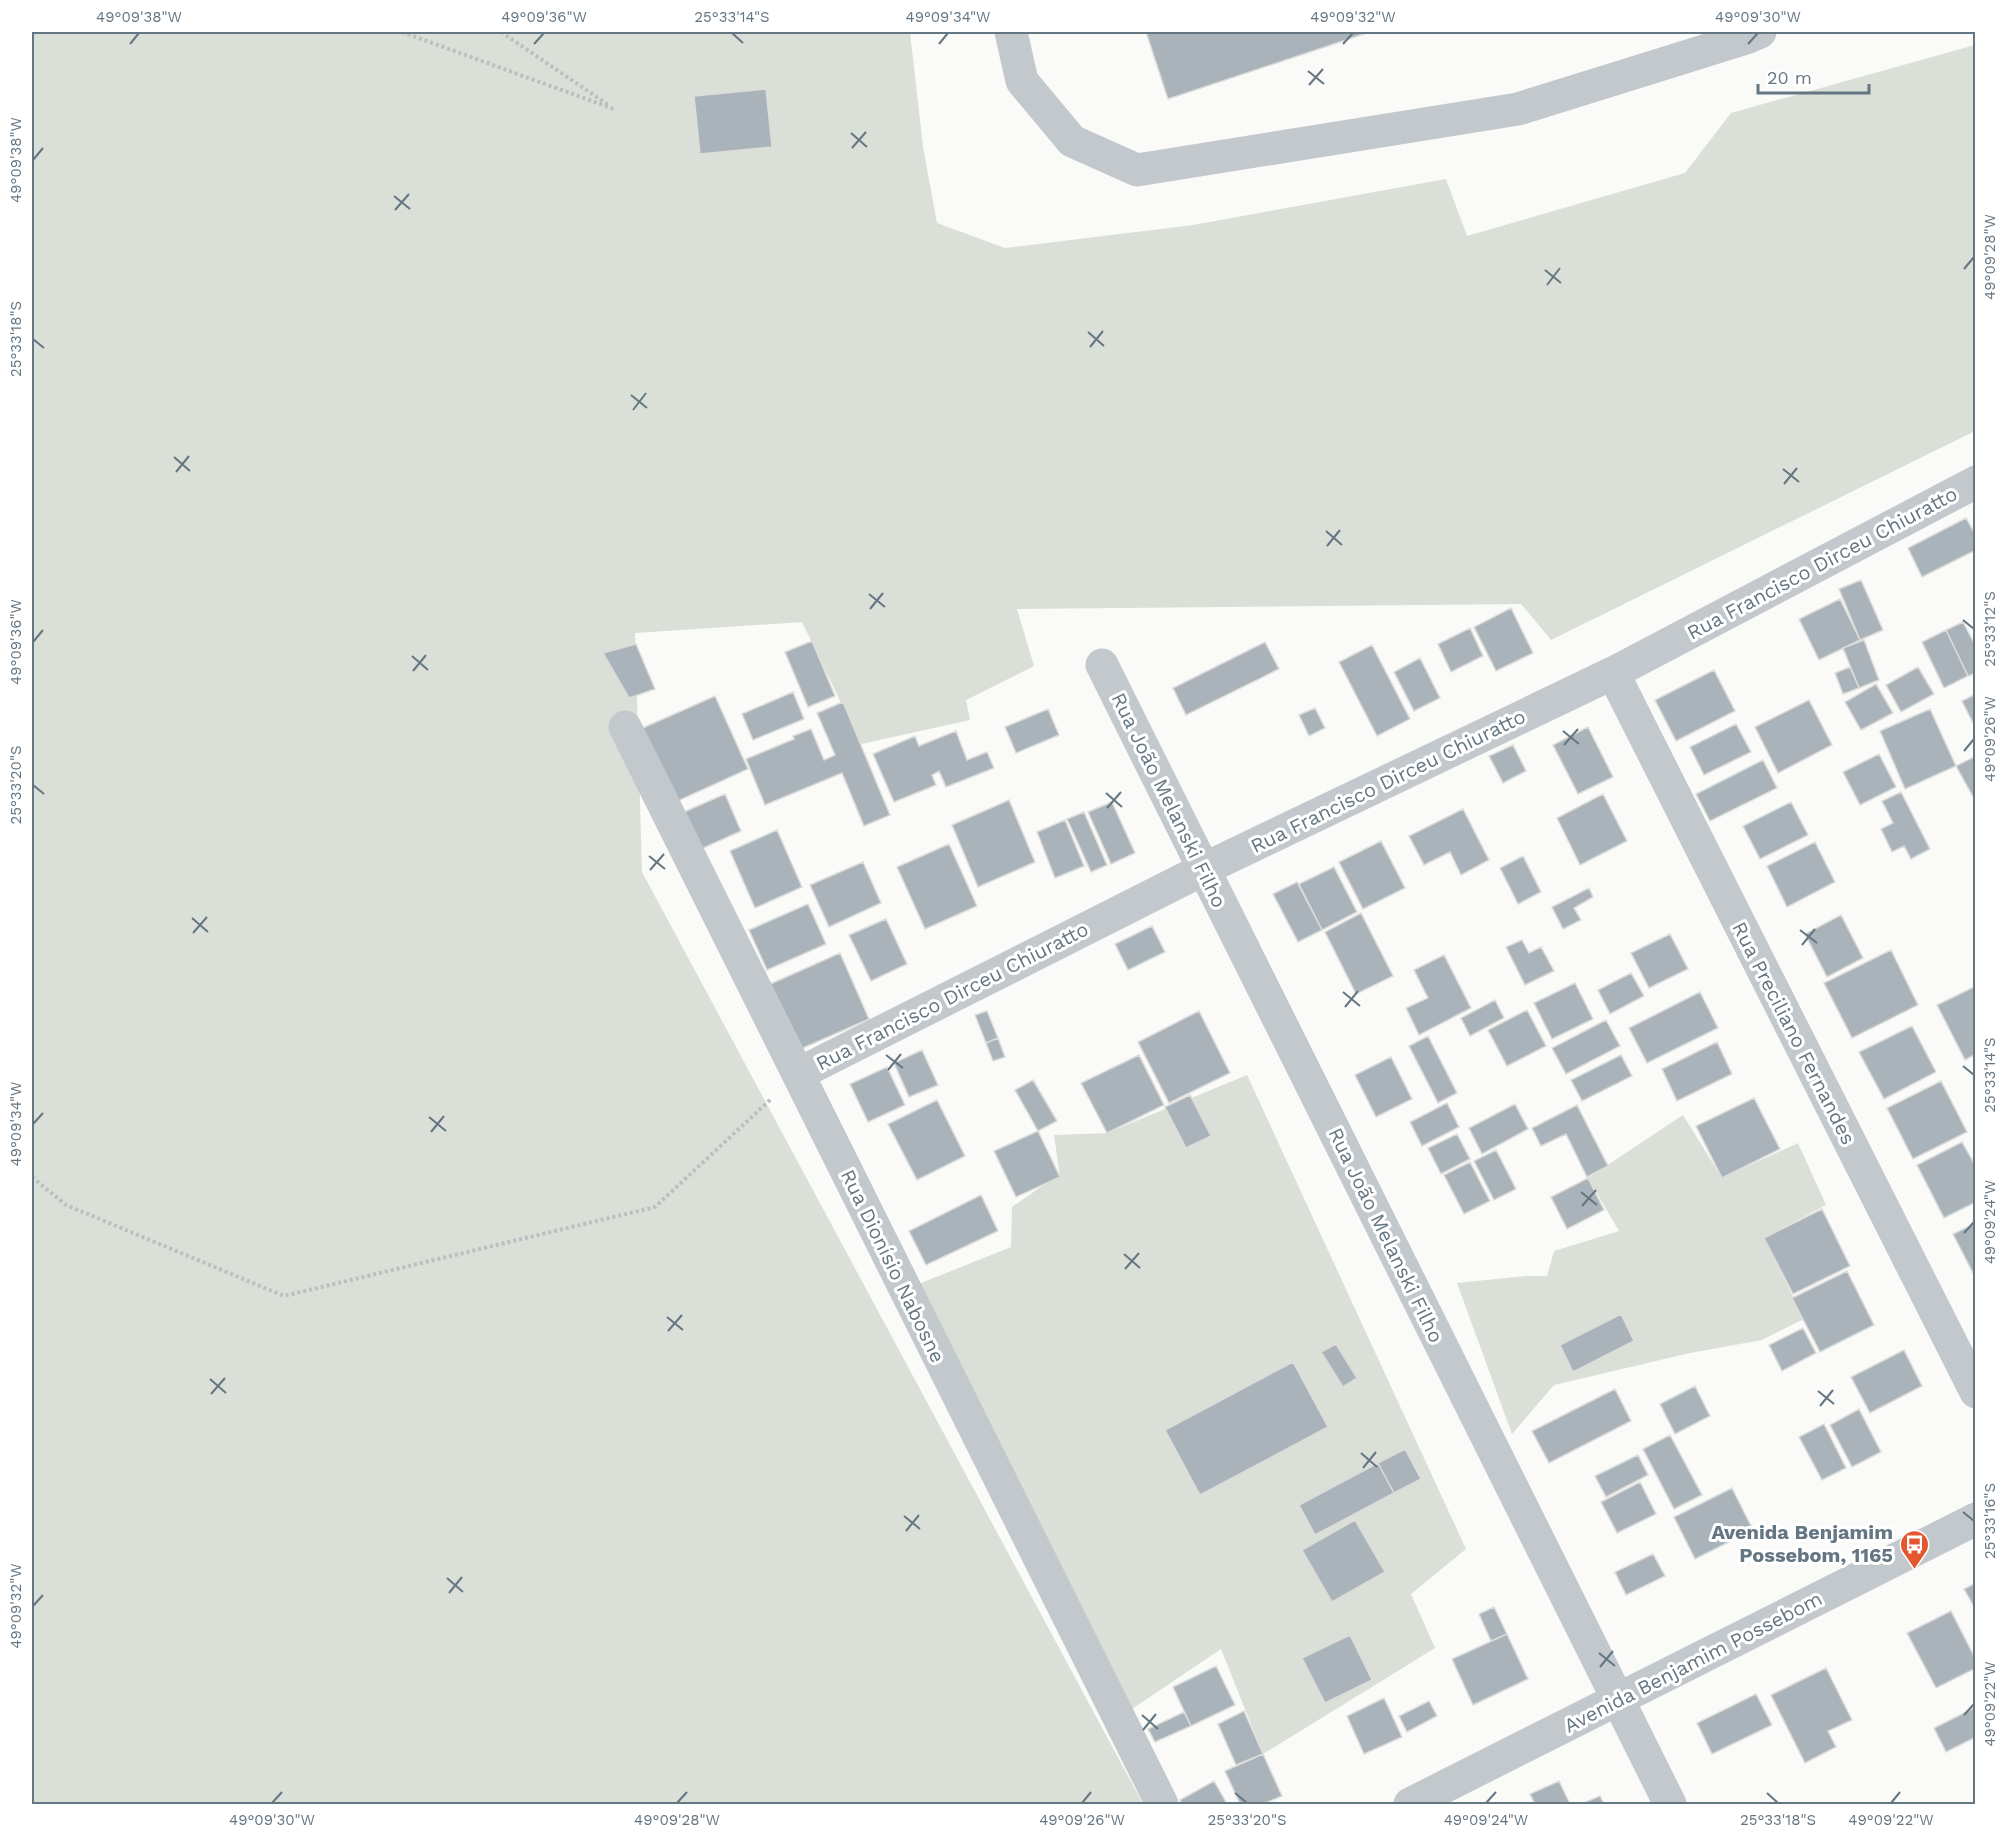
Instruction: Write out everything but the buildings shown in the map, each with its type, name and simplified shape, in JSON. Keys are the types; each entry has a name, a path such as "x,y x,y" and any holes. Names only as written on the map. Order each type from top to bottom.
{"street":[{"path":"1011,32 1022,81 1072,141 1137,170 1518,109 1760,32"},
{"name":"Rua Francisco Dirceu Chiuratto","path":"798,1074 1203,869 1613,673 1976,482"},
{"name":"Rua João Melanski Filho","path":"1102,665 1670,1804"},
{"name":"Rua Preciliano Fernandes","path":"1613,673 1976,1392"},
{"name":"Rua Dionísio Nabosne","path":"624,727 1162,1804"},
{"name":"Avenida Benjamim Possebom","path":"1410,1804 1976,1519"}],"path":[{"path":"402,32 614,109 501,32"},
{"path":"32,1177 66,1205 284,1296 656,1207 798,1074"}],"shaded area":[{"path":"32,32 910,32 923,147 937,223 1005,248 1193,225 1446,179 1467,236 1685,173 1731,113 1975,45 1975,431 1551,640 1521,604 1017,609 1034,666 966,700 970,720 861,744 802,622 635,633 642,872 1143,1804 32,1804"},
{"path":"1247,1075 1466,1549 1411,1594 1435,1648 1263,1754 1221,1649 1129,1711 916,1285 1011,1247 1012,1207 1045,1184 1060,1177 1054,1135 1107,1133"},
{"path":"1683,1115 1722,1178 1798,1143 1826,1205 1764,1238 1804,1319 1762,1340 1690,1353 1554,1385 1512,1434 1457,1283 1547,1276 1554,1251 1619,1231 1588,1178"}],"place":[{"name":"Avenida Benjamim Possebom, 1165","path":"1914,1570"}]}
